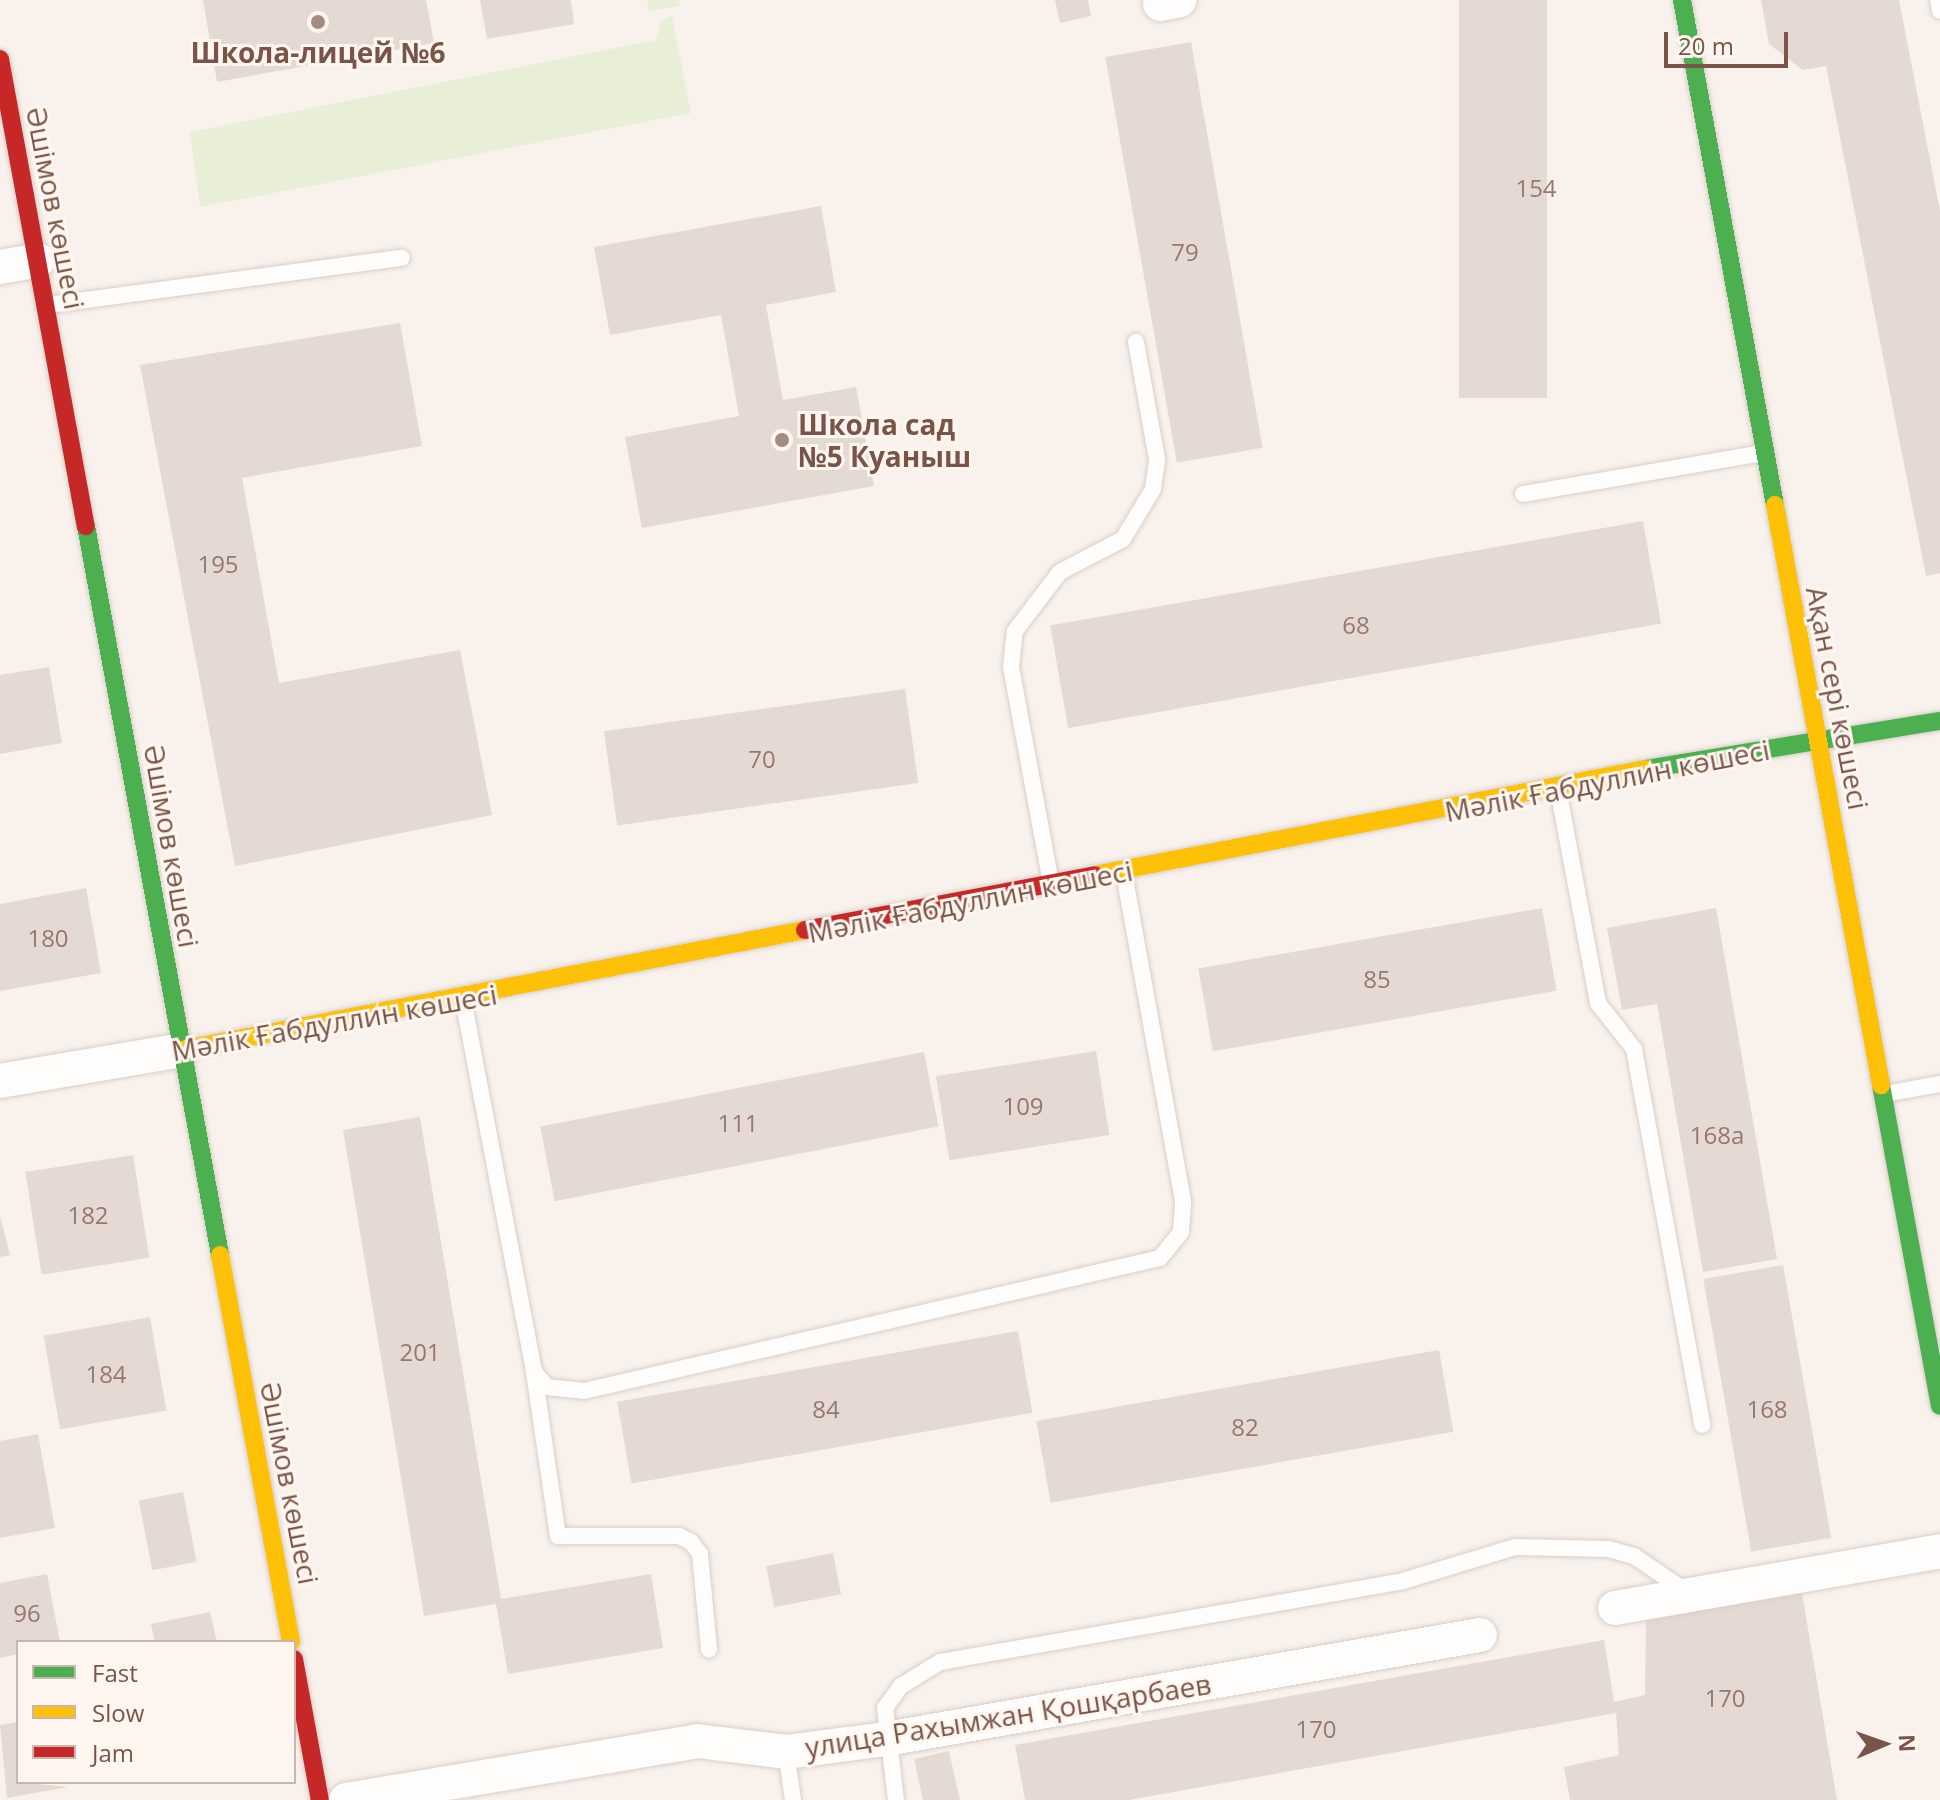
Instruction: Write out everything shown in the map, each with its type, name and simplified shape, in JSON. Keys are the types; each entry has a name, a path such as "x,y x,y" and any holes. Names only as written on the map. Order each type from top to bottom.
{"street":[{"name":"Ақан сері көшесі","path":"1682,0 1940,1406"},
{"name":"Әшімов көшесі","path":"0,59 291,1640"},
{"path":"0,267 38,260"},
{"name":"Мәлік Ғабдуллин көшесі","path":"0,1081 463,999 1558,789 1940,721"},
{"path":"1615,1608 1695,1597 1940,1551"},
{"name":"улица Рахымжан Қошқарбаев","path":"346,1800 697,1741 786,1752 886,1739 1480,1635"},
{"path":"296,1670 320,1800"}],"lane":[{"path":"1938,0 1940,11"},
{"path":"46,305 402,258"},
{"path":"1052,885 1011,667 1015,631 1060,572 1123,539 1153,489 1157,459 1136,342"},
{"path":"1523,494 1764,453"},
{"path":"1558,789 1598,1003 1634,1049 1702,1425"},
{"path":"534,1372 547,1387 584,1391 1160,1258 1181,1232 1183,1201 1124,872"},
{"path":"463,999 534,1372 558,1536 679,1536 691,1542 700,1554 709,1650"},
{"path":"1883,1095 1940,1084"},
{"path":"896,1800 886,1739 885,1708 893,1697 940,1662 1403,1581 1515,1547 1634,1556 1695,1597"},
{"path":"786,1752 793,1800"}],"green space":[{"path":"647,0 679,0 680,6 649,11"},
{"path":"672,16 691,113 200,207 190,132 656,40 661,20"}],"building":[{"name":"Школа-лицей №6","path":"203,0 426,0 434,43 217,82"},
{"name":"Школа-лицей №6","path":"480,0 571,0 574,24 487,39"},
{"path":"1055,0 1088,0 1091,16 1060,23"},
{"path":"1459,0 1547,0 1547,398 1459,398"},
{"path":"1761,0 1899,0 1940,211 1940,573 1926,576 1826,66 1803,70 1769,44"},
{"path":"1191,42 1263,448 1177,463 1105,57"},
{"path":"821,206 836,292 766,305 783,400 856,387 874,486 642,528 625,437 739,416 721,315 610,335 594,247"},
{"path":"400,323 422,446 242,478 279,683 460,650 492,815 235,866 140,365"},
{"path":"1643,521 1661,623 1068,728 1050,626"},
{"path":"49,667 62,743 0,754 0,675"},
{"path":"905,689 918,783 617,825 604,731"},
{"path":"86,888 101,973 0,991 0,904"},
{"path":"1542,908 1557,991 1213,1051 1198,969"},
{"path":"1716,908 1777,1259 1703,1272 1657,1004 1622,1010 1607,928"},
{"path":"1096,1051 1109,1135 949,1160 936,1076"},
{"path":"924,1052 939,1127 555,1201 540,1127"},
{"path":"420,1117 501,1599 651,1574 663,1648 508,1674 496,1604 424,1616 343,1130"},
{"path":"133,1155 149,1258 42,1275 25,1172"},
{"path":"0,1216 10,1255 0,1257"},
{"path":"1783,1265 1831,1538 1751,1552 1703,1279"},
{"path":"150,1317 166,1411 60,1429 44,1336"},
{"path":"1018,1331 1032,1413 632,1483 617,1402"},
{"path":"1439,1350 1453,1432 1051,1503 1036,1421"},
{"path":"38,1434 55,1528 0,1538 0,1441"},
{"path":"183,1492 197,1562 152,1570 139,1501"},
{"path":"833,1553 841,1594 774,1607 766,1566"},
{"path":"47,1574 60,1640 16,1640 16,1654 0,1658 0,1583"},
{"path":"1802,1593 1837,1800 1570,1800 1564,1767 1619,1755 1616,1713 1129,1800 1025,1800 1015,1745 1604,1640 1614,1702 1645,1695 1646,1620"},
{"path":"210,1612 217,1640 155,1640 151,1624"},
{"path":"16,1722 16,1784 68,1787 7,1798 0,1725"},
{"path":"949,1751 960,1800 923,1800 914,1759"}],"traffic: fast":[{"path":"1682,0 1775,505"},
{"path":"86,526 220,1255"},
{"path":"1646,769 1940,721"},
{"path":"1881,1085 1940,1406"}],"traffic: slow":[{"path":"1775,505 1881,1085"},
{"path":"1095,875 1646,769"},
{"path":"181,1050 805,930"},
{"path":"220,1255 291,1640"}],"traffic: jam":[{"path":"0,59 86,526"},
{"path":"805,930 1095,875"},
{"path":"296,1670 320,1800"}],"place":[{"name":"Школа-лицей №6","path":"318,22"},
{"name":"Школа сад №5 Куаныш","path":"782,440"}]}
